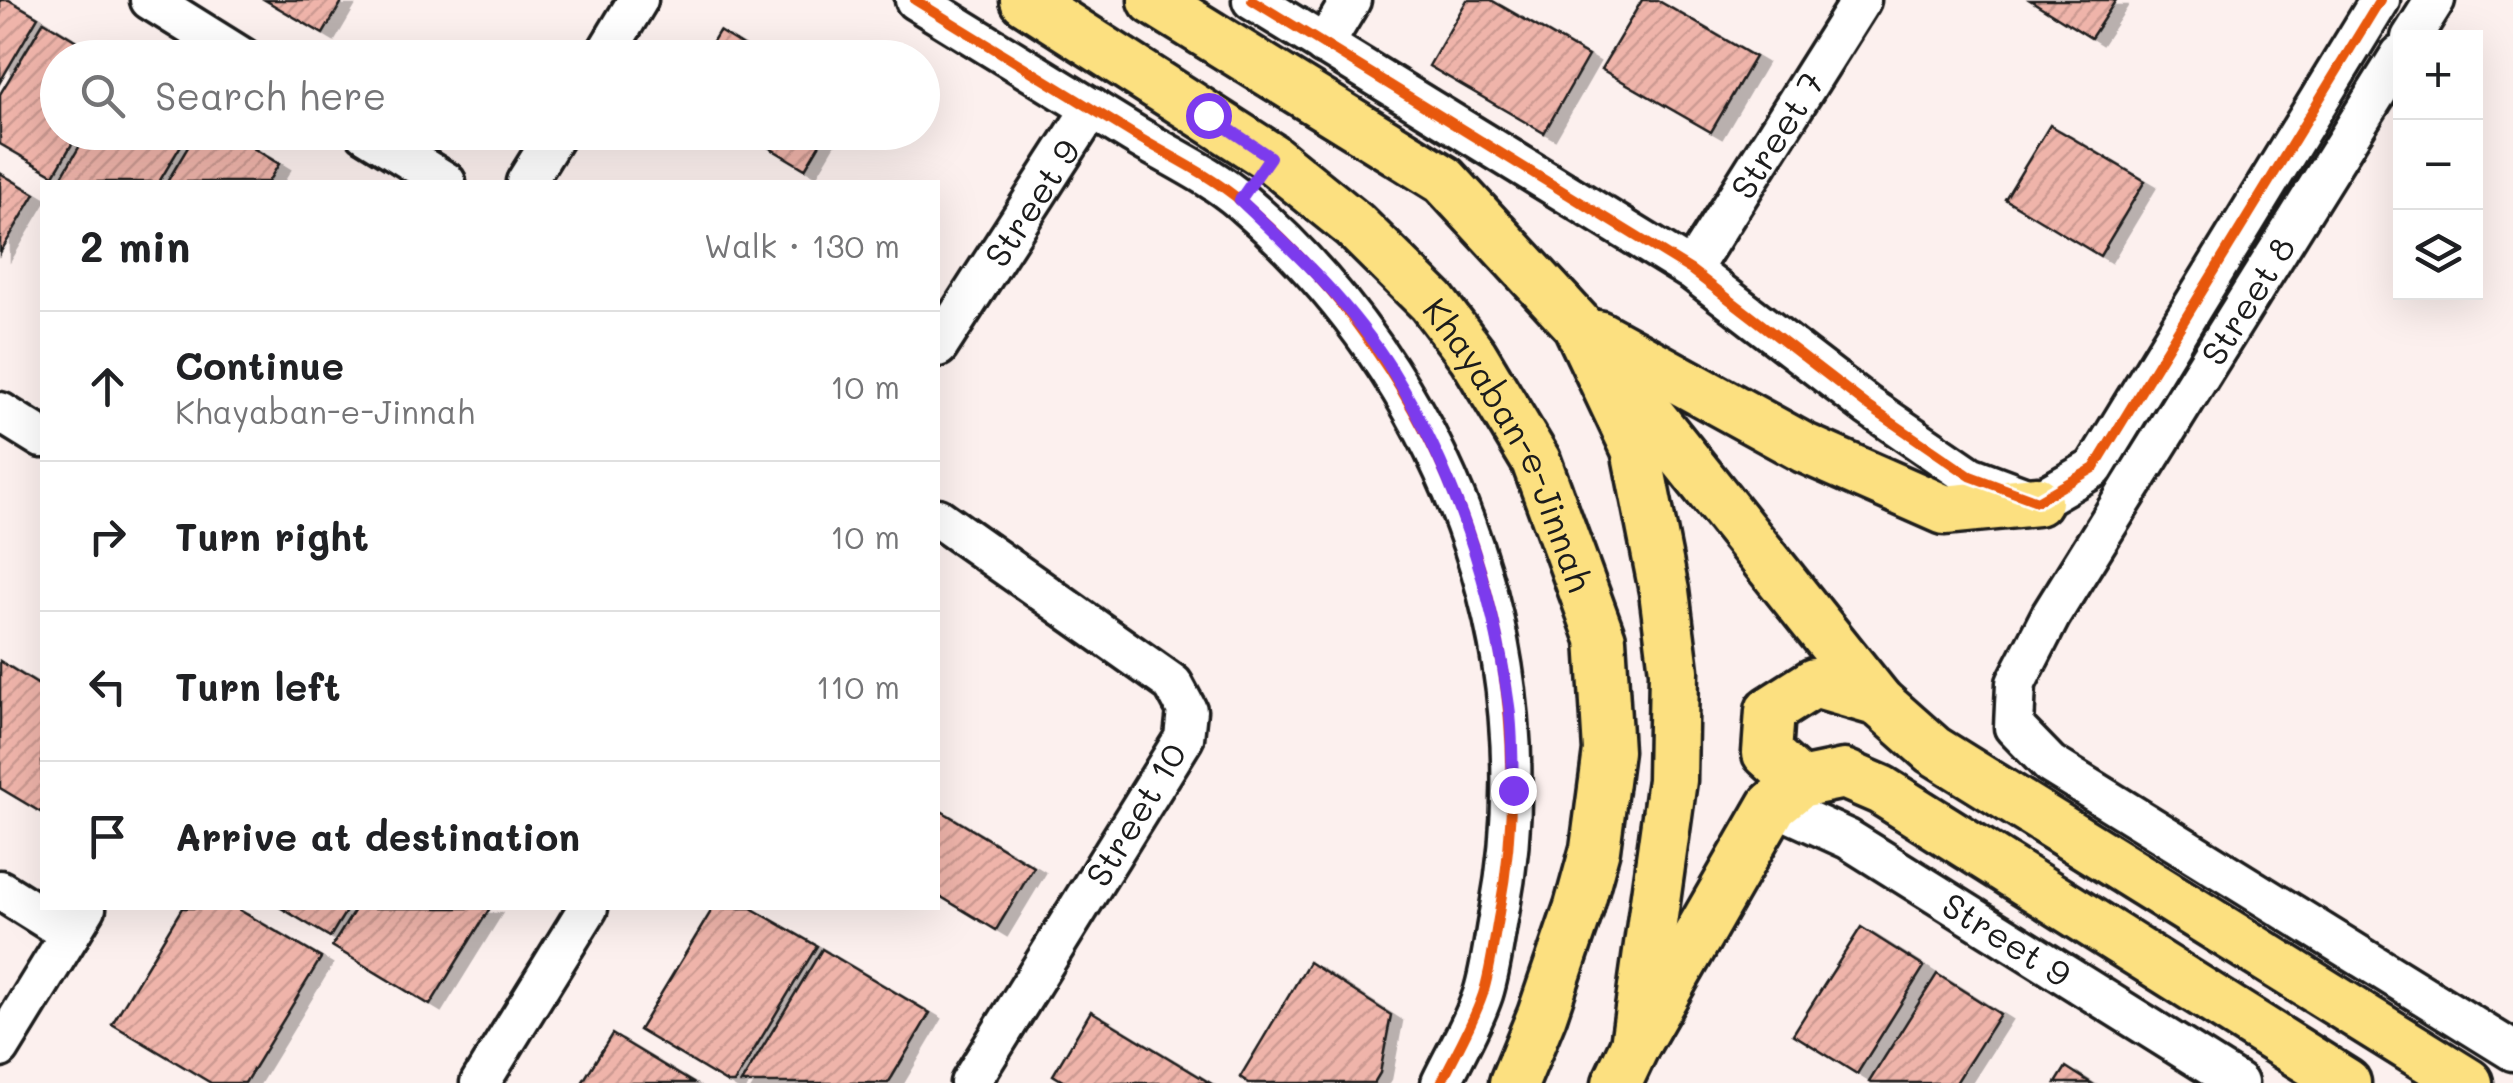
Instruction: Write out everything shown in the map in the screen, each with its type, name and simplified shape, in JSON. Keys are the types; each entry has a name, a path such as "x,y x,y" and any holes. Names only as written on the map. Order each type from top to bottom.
{"main road":[{"name":"Khayaban-e-Jinnah","path":"1025,0 1270,157 1354,225 1432,302 1473,356 1536,461 1601,640 1608,751 1596,849 1562,960 1514,1083"},
{"path":"1154,0 1444,180 1577,324 1878,702 1933,750 2468,1083"},
{"path":"1577,324 1804,448 1945,510 2037,501"},
{"path":"1577,324 1636,448 1664,591 1674,671 1672,780 1626,1064"},
{"path":"1786,794 1767,753 1770,712 1814,682 1878,702"},
{"path":"1626,1064 1786,794 1844,774 1881,790 2346,1083"}],"street":[{"path":"150,0 214,40"},
{"path":"614,40 638,0"},
{"path":"915,0 1240,200 1344,306 1390,368 1432,443 1472,540 1493,623 1510,708 1513,790 1509,858 1483,994 1441,1083"},
{"path":"1252,0 1691,270 1868,406 1970,476 2037,501 2094,468 2380,0"},
{"path":"1324,45 1351,0"},
{"name":"Street 7","path":"1691,270 1860,0"},
{"path":"2416,30 2435,0"},
{"name":"Street 8","path":"2393,66 2051,615 2016,683 2014,726 2050,764 2513,1052"},
{"name":"Street 9","path":"940,344 1092,108"},
{"path":"394,150 443,180"},
{"path":"527,180 546,150"},
{"path":"1240,200 1270,157"},
{"path":"0,412 40,437"},
{"name":"Street 10","path":"940,519 1173,684 1187,710 1184,738 970,1083"},
{"name":"Street 9","path":"1786,794 1848,839 2238,1083"},
{"path":"0,890 40,906"},
{"path":"0,1048 78,921 50,910"},
{"path":"480,1083 587,910"}],"building":[{"path":"0,0 9,0 38,17 0,82"},
{"path":"265,0 343,0 323,34"},
{"path":"1467,0 1491,0 1588,56 1544,133 1429,66"},
{"path":"1642,0 1657,0 1755,57 1711,132 1601,69"},
{"path":"2030,0 2116,0 2091,38"},
{"path":"44,21 75,40 40,40 40,150 69,150 54,175 0,144 0,94"},
{"path":"719,31 734,40 714,40"},
{"path":"2050,125 2145,181 2100,256 2005,199"},
{"path":"77,150 178,150 160,180 60,180"},
{"path":"186,150 256,150 279,164 269,180 168,180"},
{"path":"773,150 816,150 805,169"},
{"path":"0,173 35,194 0,253"},
{"path":"0,661 40,686 40,812 0,788"},
{"path":"940,810 1034,867 996,930 940,896"},
{"path":"181,910 239,910 321,958 245,1083 211,1083 112,1024"},
{"path":"284,910 347,910 330,937"},
{"path":"355,910 489,910 430,1005 332,946"},
{"path":"712,910 754,910 817,946 734,1083 639,1030"},
{"path":"1861,927 1924,967 1857,1074 1793,1034"},
{"path":"822,949 930,1013 892,1077 888,1083 741,1083"},
{"path":"1309,962 1391,1015 1380,1073 1374,1083 1249,1083 1240,1077"},
{"path":"1937,974 2000,1014 1956,1083 1869,1082"},
{"path":"1091,1011 1210,1083 1066,1083 1053,1075"},
{"path":"612,1034 693,1083 582,1083"},
{"path":"2066,1067 2091,1083 2056,1083"}],"cycle path":[{"path":"915,0 1203,174 1242,202 1313,272 1375,349 1426,434 1465,524 1493,618 1508,715 1511,814 1486,984 1441,1083"},
{"path":"1252,0 1691,270 1868,406 1970,476 2037,501 2094,468 2380,0"}],"route":[{"path":"1208,115 1270,157 1240,200 1344,306 1390,368 1432,443 1472,540 1493,623 1510,708 1513,790"}]}
